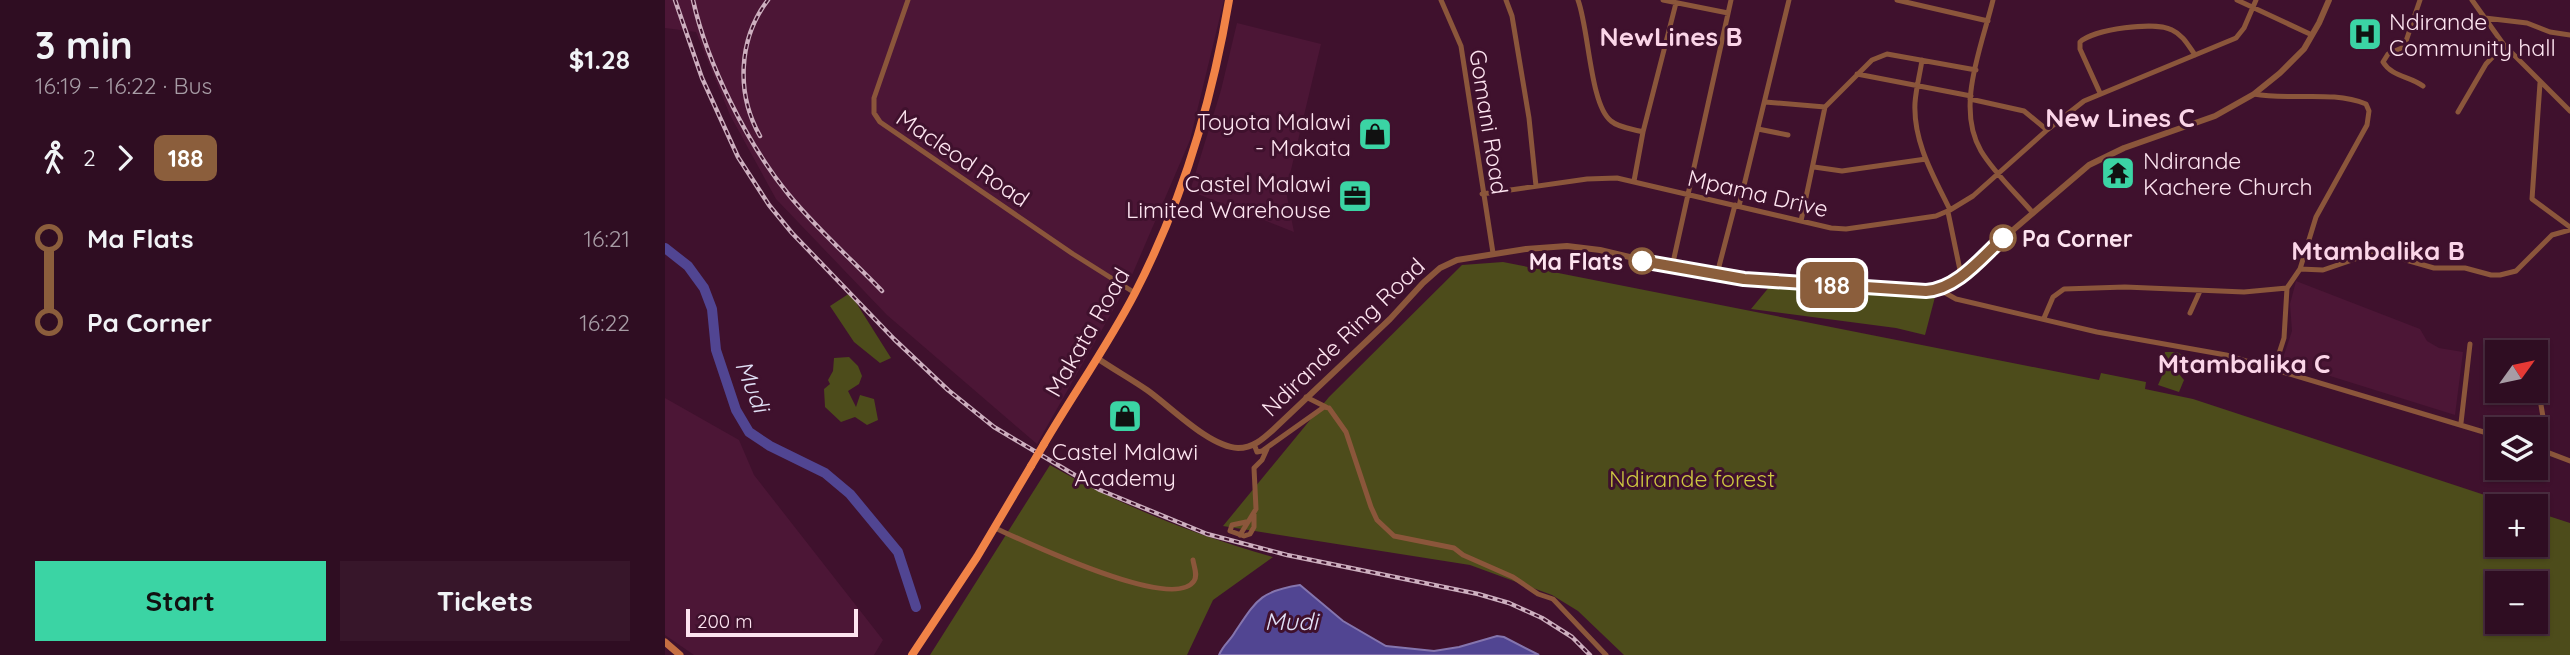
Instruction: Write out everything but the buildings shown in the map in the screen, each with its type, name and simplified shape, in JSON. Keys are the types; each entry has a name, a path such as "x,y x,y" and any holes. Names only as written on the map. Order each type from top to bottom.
{"main road":[{"name":"Makata Road","path":"912,655 995,528 1135,293 1173,206 1196,139 1213,83 1229,0"},
{"path":"665,642 680,655"}],"street":[{"name":"Macleod Road","path":"908,0 874,98 874,113 880,122 1073,254 1135,293"},
{"name":"Gomani Road","path":"1441,0 1461,46 1493,253"},
{"path":"1506,0 1512,16 1529,118 1536,186"},
{"path":"1578,0 1584,17 1600,106 1610,121 1643,132"},
{"path":"1663,0 1728,13"},
{"path":"1672,267 1731,0"},
{"path":"1717,274 1758,129 1789,0"},
{"path":"1897,0 1988,21"},
{"path":"1993,0 1976,70 1970,118 1980,150 2033,213"},
{"path":"2237,0 2312,35"},
{"name":"Mpama Drive","path":"1482,194 1604,178 1634,181 1687,196 1831,228 1846,229 1936,216 1973,196 2073,107 2099,93 2236,37 2256,0"},
{"path":"2329,0 2312,35 2293,61 2253,94 2215,116 2119,150 2089,165 1940,290 1956,299 2097,332 2226,355 2485,432"},
{"path":"2420,0 2404,47 2388,54 2382,62 2387,70 2423,86"},
{"path":"2472,0 2504,45 2570,111"},
{"path":"1634,181 1643,132 1676,3"},
{"path":"2485,18 2527,23 2550,32 2570,35"},
{"path":"2099,93 2080,49 2080,42 2085,37 2116,30 2155,26 2179,34 2195,55"},
{"path":"2458,112 2486,64 2504,45"},
{"path":"1801,221 1825,107 1872,60 1884,54 1976,70"},
{"path":"1922,60 1915,116 1926,159 1949,211 1961,275"},
{"path":"1857,74 1918,85 2030,113 2047,130"},
{"path":"2540,83 2532,200 2570,229"},
{"path":"2253,94 2268,97 2340,97 2365,103 2368,107 2367,125 2316,217 2300,269 2287,288 2284,338 2274,369"},
{"path":"1765,102 1825,107"},
{"path":"1758,129 1788,135"},
{"path":"1814,167 1853,170 1926,159"},
{"path":"2300,269 2323,270 2367,256 2385,254 2434,268 2465,268 2500,275 2516,271 2552,235 2570,229"},
{"name":"Ndirande Ring Road","path":"1097,358 1149,391 1214,440 1237,448 1254,444 1440,268 1457,260 1493,253 1567,246 1600,250 1672,267 1744,279 1940,290"},
{"path":"2044,318 2053,297 2064,289 2116,287 2244,292 2287,288"},
{"path":"2190,313 2200,291"},
{"path":"2461,424 2470,344"},
{"path":"1306,397 1332,410 1346,432 1373,513 1394,536 1454,548 1463,555 1513,577 1538,594 1553,599 1606,655"},
{"path":"2541,405 2543,417"},
{"path":"1254,444 1257,452 1267,449 1294,427 1326,407"},
{"path":"1246,522 1234,524 1230,528 1231,533 1248,536 1252,533 1257,500 1254,468 1267,449"},
{"path":"2548,452 2570,460"},
{"path":"1240,535 1246,522 1254,514"},
{"path":"995,528 1123,581 1168,590 1193,582 1196,574 1193,560"}],"shaded area":[{"path":"665,0 1224,0 1190,140 1129,282 1037,444 887,315 776,199 730,115 696,32 665,28"},
{"path":"1237,23 1321,44 1286,191 1294,232 1190,191 1221,90"},
{"path":"2296,281 2420,329 2427,341 2439,348 2463,352 2455,415 2282,361 2292,331 2290,304"},
{"path":"665,398 739,440 754,475 883,640 874,655 694,655 665,635"}],"green space":[{"name":"Ndirande forest","path":"1503,262 2099,380 2101,373 2146,382 2145,389 2193,399 2485,495 2485,557 2548,557 2548,516 2570,523 2570,655 1624,655 1578,611 1552,595 1470,565 1223,526 1329,397 1462,265"},
{"path":"1770,286 1935,297 1925,335 1896,328 1751,309"},
{"path":"850,293 891,358 880,363 854,342 830,306"},
{"path":"2165,352 2177,352 2187,358 2179,374 2184,380 2179,392 2158,385 2165,369 2161,366"},
{"path":"849,357 858,366 862,376 859,384 848,391 856,407 860,395 874,399 878,420 867,425 855,417 841,422 825,407 824,389 830,384 828,380 833,371 834,358"},
{"path":"1050,465 1104,494 1159,518 1273,557 1213,600 1187,655 930,655"}],"water":[{"name":"Mudi","path":"1300,585 1343,621 1386,646 1434,651 1497,636 1539,655 1219,655 1260,599 1287,587"}],"waterway":[{"name":"Mudi","path":"665,248 688,266 704,288 712,309 716,350 736,410 749,432 770,446 825,473 850,494 898,552 916,607"}],"railway":[{"path":"675,0 702,78 738,157 769,205 792,233 894,339 948,390 994,427 1100,490 1207,534 1287,555 1478,594 1509,603 1542,618 1572,637 1590,655"},
{"path":"693,0 699,25 719,77 759,152 800,208 882,291"},
{"path":"760,136 747,103 744,67 751,32 768,0"}],"bus line":[{"name":"188","path":"1642,261 1744,279 1926,291 1940,290 1950,284 2003,238"}],"place":[{"name":"Ndirande Community hall","path":"2365,34"},
{"name":"Toyota Malawi - Makata","path":"1375,134"},
{"name":"Ndirande Kachere Church","path":"2118,173"},
{"name":"Castel Malawi Limited Warehouse","path":"1355,196"},
{"name":"Pa Corner","path":"2003,238"},
{"name":"Ma Flats","path":"1642,261"},
{"name":"Castel Malawi Academy","path":"1125,416"}],"district":[{"name":"NewLines B","path":"1671,36"},
{"name":"New Lines C","path":"2120,117"},
{"name":"Mtambalika B","path":"2378,250"},
{"name":"Mtambalika C","path":"2244,363"}]}
